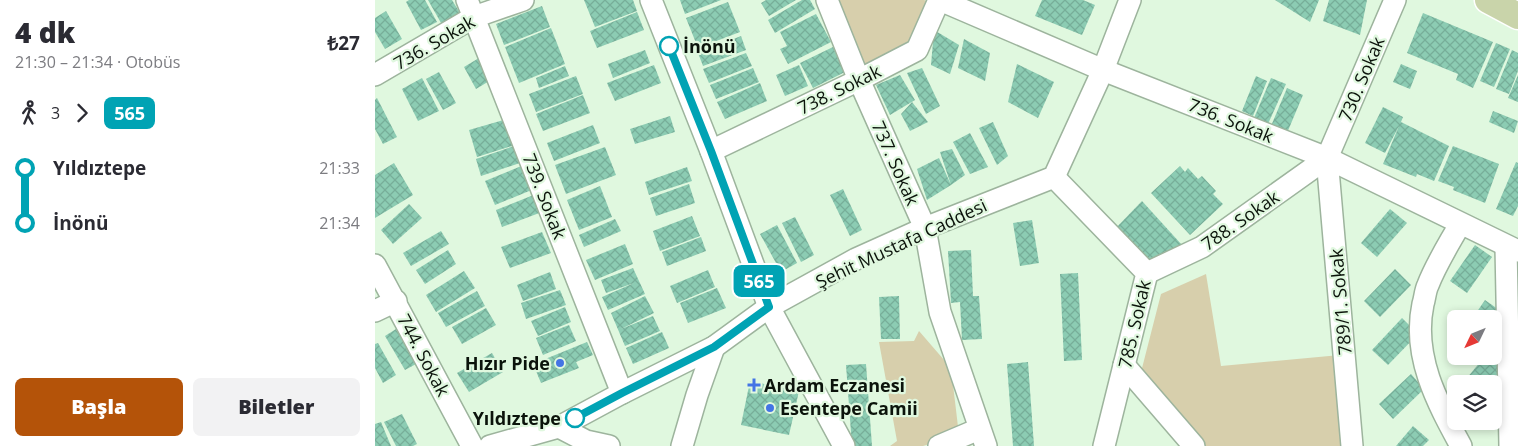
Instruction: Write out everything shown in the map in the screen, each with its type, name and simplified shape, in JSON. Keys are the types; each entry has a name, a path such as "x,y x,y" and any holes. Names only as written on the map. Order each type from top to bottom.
{"main road":[{"path":"1488,0 1518,16"}],"street":[{"name":"736. Sokak","path":"375,75 471,9 523,0"},
{"path":"651,0 711,151 769,307 844,446"},
{"name":"737. Sokak","path":"827,0 859,80 925,228 940,312 983,438"},
{"name":"736. Sokak","path":"939,0 1103,70 1327,158 1512,249"},
{"name":"738. Sokak","path":"711,151 917,50 939,0"},
{"path":"1054,177 1103,70 1130,0"},
{"name":"730. Sokak","path":"1327,158 1395,0"},
{"name":"739. Sokak","path":"471,9 622,393"},
{"name":"788. Sokak","path":"1147,273 1203,247 1327,158"},
{"name":"789/1. Sokak","path":"1327,158 1352,446"},
{"name":"Şehit Mustafa Caddesi","path":"487,446 559,427 714,347 769,307 856,260 925,228 1054,177"},
{"name":"785. Sokak","path":"1054,177 1147,273 1103,446"},
{"path":"1460,224 1427,286 1420,318 1421,345 1426,371 1442,411 1461,446"},
{"path":"1510,446 1512,249"},
{"name":"744. Sokak","path":"375,265 487,446"},
{"path":"375,311 396,301"},
{"path":"682,446 714,347"},
{"path":"1124,365 1194,446"},
{"path":"559,427 586,441 609,446"},
{"path":"939,446 983,438"}],"shaded area":[{"path":"833,0 924,0 933,3 913,46 862,72"},
{"path":"1206,274 1221,366 1340,355 1349,446 1203,446 1140,376 1161,294"},
{"path":"919,331 951,368 959,435 923,446 890,446 897,441 879,342 914,341"}],"building":[{"path":"409,0 425,0 437,22 421,30 406,2"},
{"path":"428,0 452,0 460,13 441,23"},
{"path":"584,0 633,0 637,11 595,27"},
{"path":"680,0 721,0 685,14"},
{"path":"766,0 796,0 769,16 761,3"},
{"path":"802,0 810,0 815,9 775,33 768,20"},
{"path":"1042,0 1083,0 1095,5 1082,35 1035,16"},
{"path":"1275,0 1319,0 1310,22"},
{"path":"1329,0 1367,0 1360,35 1323,21"},
{"path":"728,2 740,32 698,48 686,18"},
{"path":"542,6 550,27 504,45 496,24"},
{"path":"386,11 402,39 385,49 375,32 375,18"},
{"path":"637,12 644,30 597,48 590,31"},
{"path":"1423,13 1493,42 1473,88 1456,80 1458,74 1407,53"},
{"path":"816,14 831,42 788,64 780,49 787,46 780,32"},
{"path":"551,28 565,64 519,83 505,47"},
{"path":"934,30 959,45 950,74 931,65"},
{"path":"741,36 746,50 703,66 698,53"},
{"path":"964,39 990,53 985,81 958,68"},
{"path":"1496,43 1510,49 1494,87 1480,81"},
{"path":"833,47 845,72 813,88 800,63"},
{"path":"645,50 650,63 613,78 608,64"},
{"path":"1512,50 1518,53 1518,71 1509,94 1496,89"},
{"path":"746,53 752,66 709,83 703,69"},
{"path":"479,58 491,80 476,89 464,67"},
{"path":"1017,64 1054,82 1038,118 1008,102"},
{"path":"1401,64 1417,71 1410,89 1393,82"},
{"path":"654,65 661,83 615,101 607,83"},
{"path":"799,65 808,86 785,96 776,75"},
{"path":"565,66 569,76 539,88 536,78"},
{"path":"753,68 759,82 716,99 710,85"},
{"path":"922,68 940,106 926,114 907,73"},
{"path":"439,72 456,103 443,110 426,79"},
{"path":"900,75 915,100 890,115 876,85"},
{"path":"1518,75 1518,102 1508,98"},
{"path":"576,76 583,94 536,112 529,94"},
{"path":"1256,76 1267,81 1253,116 1242,111"},
{"path":"422,78 439,111 418,121 402,89"},
{"path":"1271,78 1286,84 1268,124 1254,118"},
{"path":"760,83 767,101 725,119 717,102"},
{"path":"1287,88 1303,95 1287,133 1271,126"},
{"path":"583,95 590,113 543,131 536,114"},
{"path":"377,98 397,137 383,144 375,129 375,100"},
{"path":"912,102 928,122 910,131 901,114"},
{"path":"1383,107 1403,117 1401,122 1449,146 1434,181 1417,174 1416,177 1383,164 1399,126 1385,153 1365,143"},
{"path":"1493,111 1518,121 1514,133 1489,122"},
{"path":"670,116 675,132 635,144 630,129"},
{"path":"507,119 515,145 477,157 469,130"},
{"path":"993,122 1008,156 997,165 979,128"},
{"path":"593,125 600,143 554,161 547,143"},
{"path":"970,133 988,167 970,174 953,142"},
{"path":"517,145 523,162 481,176 476,159"},
{"path":"1453,146 1499,164 1485,203 1453,190 1454,187 1438,181"},
{"path":"605,147 616,175 566,194 555,165"},
{"path":"952,149 965,175 951,185 940,152"},
{"path":"939,158 951,185 927,200 917,169"},
{"path":"1516,162 1518,163 1518,206 1513,216 1496,209"},
{"path":"394,163 413,195 375,218 375,175"},
{"path":"524,165 534,189 495,205 485,181"},
{"path":"1180,166 1185,172 1188,168 1198,179 1202,176 1216,191 1213,194 1223,204 1190,235 1151,193"},
{"path":"687,167 692,181 649,195 645,182"},
{"path":"689,184 695,203 656,216 650,198"},
{"path":"600,186 612,217 579,230 567,200"},
{"path":"843,189 862,230 850,236 830,195"},
{"path":"536,194 542,212 502,227 496,210"},
{"path":"1142,201 1182,245 1144,265 1113,231"},
{"path":"409,204 422,218 393,244 381,230"},
{"path":"1390,209 1407,223 1377,257 1361,243"},
{"path":"692,216 700,236 660,251 653,231"},
{"path":"795,217 814,255 801,262 782,223"},
{"path":"615,219 621,231 584,247 579,235"},
{"path":"1032,220 1039,263 1020,266 1013,223"},
{"path":"777,225 797,263 781,272 760,234"},
{"path":"441,231 449,244 411,266 403,253"},
{"path":"542,232 551,253 510,268 501,247"},
{"path":"701,237 706,251 667,266 662,252"},
{"path":"625,244 633,264 595,280 586,260"},
{"path":"1475,245 1492,257 1467,293 1450,281"},
{"path":"448,250 456,264 425,284 416,270"},
{"path":"971,250 973,296 979,296 982,339 962,340 960,302 951,303 948,251"},
{"path":"633,268 645,294 608,310 602,297 634,283 606,293 601,280"},
{"path":"1395,269 1411,285 1380,317 1364,301"},
{"path":"708,270 715,287 677,303 670,286"},
{"path":"464,271 475,288 436,312 426,295"},
{"path":"550,272 556,289 523,301 517,285"},
{"path":"1078,273 1082,360 1064,361 1060,274"},
{"path":"717,288 726,308 688,323 680,303"},
{"path":"560,290 566,305 526,319 521,303"},
{"path":"477,291 485,306 446,327 438,313"},
{"path":"645,296 654,313 621,329 653,316 660,331 625,346 611,313"},
{"path":"899,296 900,339 881,339 879,297"},
{"path":"1485,300 1499,310 1478,310"},
{"path":"565,307 571,322 538,336 531,321"},
{"path":"486,308 496,325 462,344 452,327"},
{"path":"1402,318 1418,334 1388,365 1372,350"},
{"path":"569,325 576,341 543,355 536,338"},
{"path":"396,329 416,364 405,370 385,336"},
{"path":"662,332 669,348 633,364 626,348"},
{"path":"587,342 593,355 576,362 579,368 541,383 533,364"},
{"path":"378,343 396,375 383,383 375,368 375,344"},
{"path":"492,353 503,372 469,392 457,373"},
{"path":"1028,362 1034,446 1013,446 1007,364"},
{"path":"866,364 872,446 852,446 846,365"},
{"path":"1478,365 1502,365 1504,367 1497,375 1469,375"},
{"path":"1411,374 1424,389 1393,419 1379,404"},
{"name":"Esentepe Camii","path":"750,381 799,391 789,435 741,425"},
{"path":"402,414 417,444 413,446 396,446 384,422"},
{"path":"381,422 391,446 375,446 375,424"},
{"path":"1413,426 1429,440 1423,446 1396,446"}],"bus line":[{"name":"565","path":"575,418 714,347 769,307 711,151 669,46"}],"place":[{"name":"İnönü","path":"669,46"},
{"name":"Hızır Pide","path":"560,363"},
{"name":"Ardam Eczanesi","path":"754,385"},
{"name":"Esentepe Camii","path":"770,408"},
{"name":"Yıldıztepe","path":"575,418"}]}
